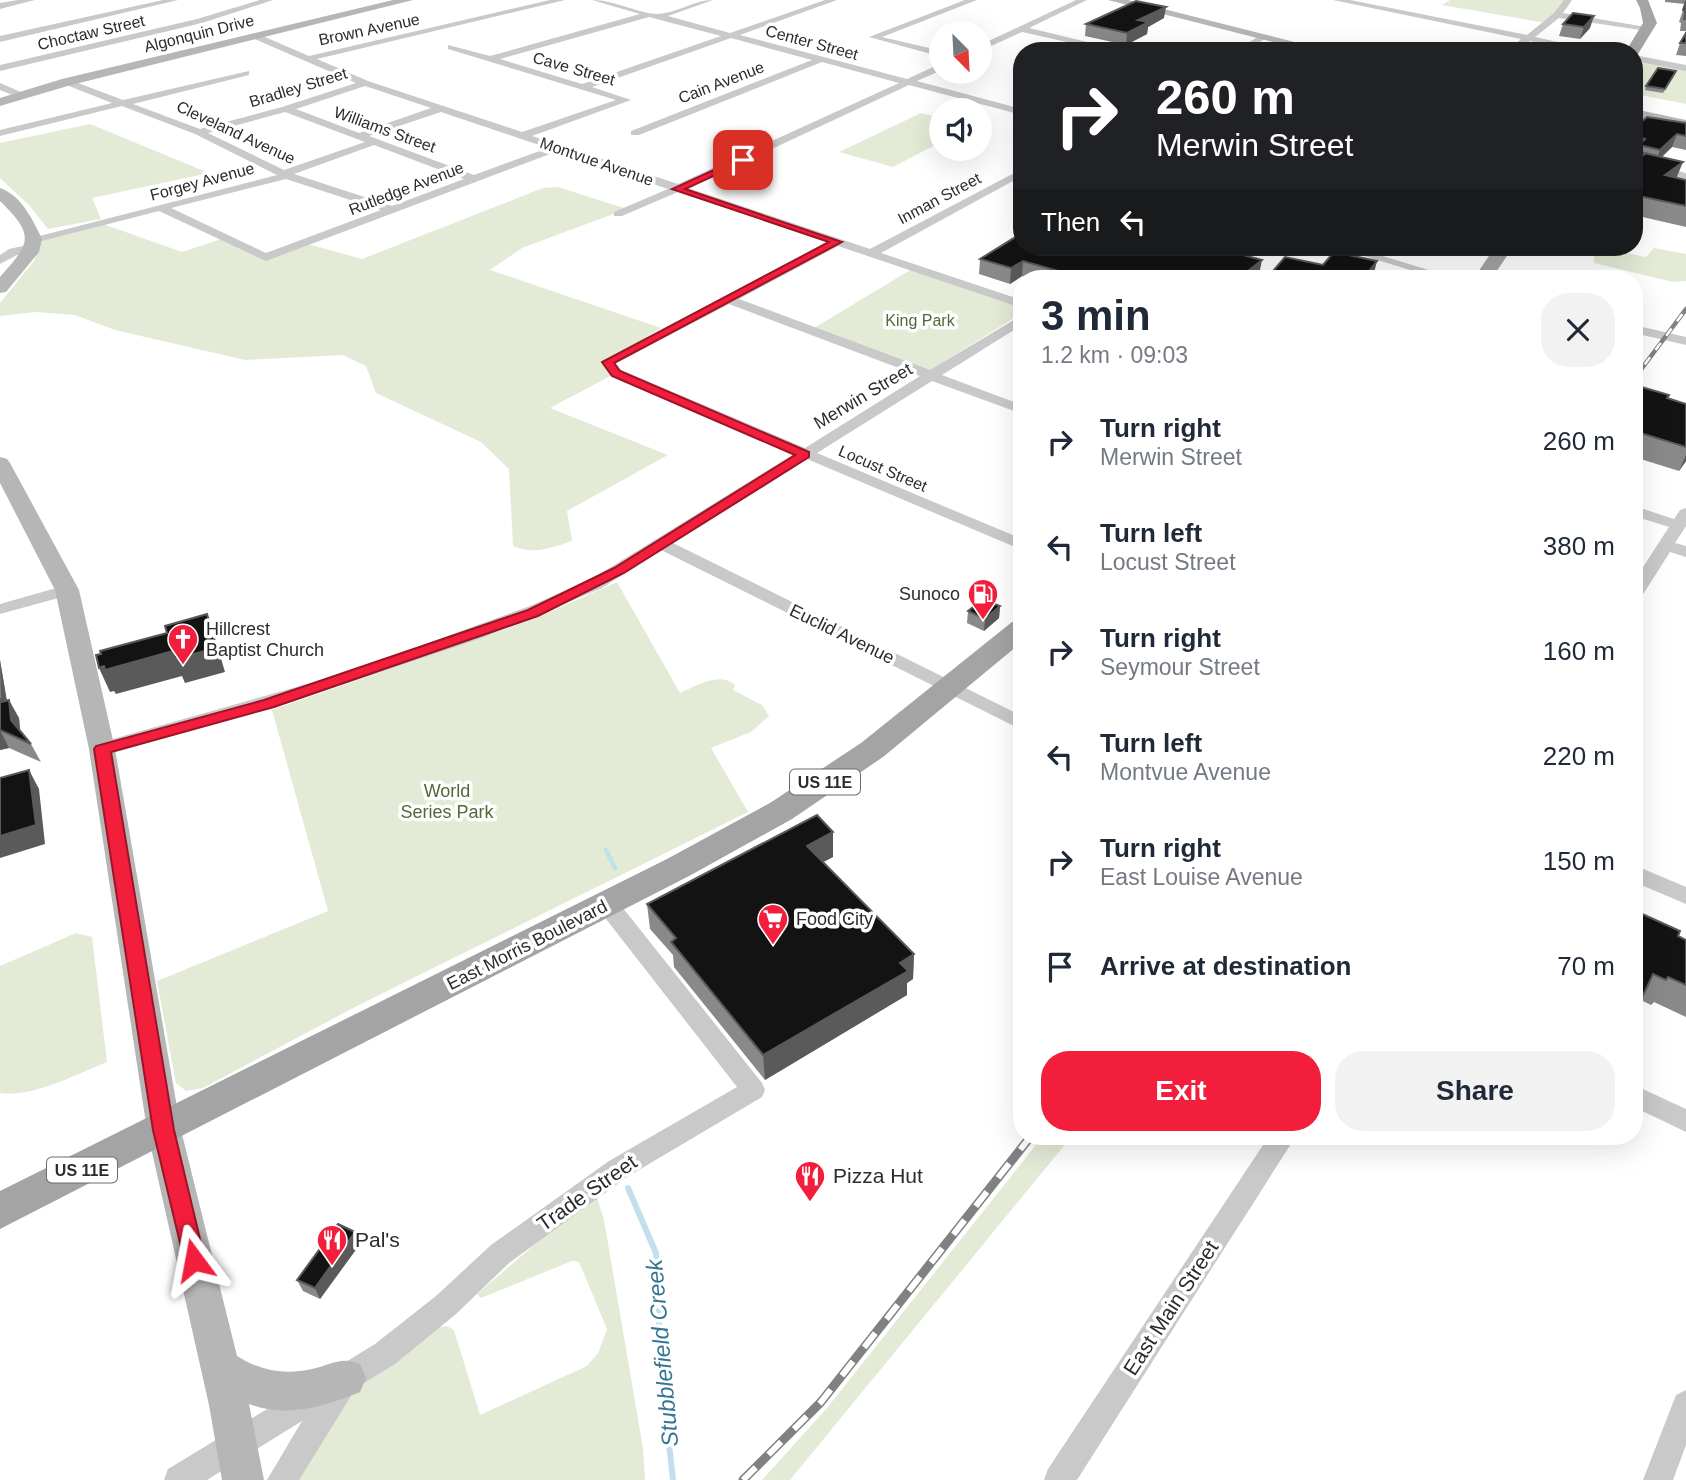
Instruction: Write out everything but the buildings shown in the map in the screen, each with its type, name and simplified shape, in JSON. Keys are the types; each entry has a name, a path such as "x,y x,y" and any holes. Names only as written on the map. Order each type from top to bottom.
{"main road":[{"path":"1639,42 1648,29 1650,17 1642,0"},
{"name":"East Morris Boulevard","path":"0,1212 607,904 781,811 872,750 1013,635"}],"street":[{"path":"0,6 31,0"},
{"path":"0,39 174,0"},
{"name":"Choctaw Street","path":"0,68 199,21 269,0"},
{"name":"Algonquin Drive","path":"0,102 67,82 407,0"},
{"name":"Brown Avenue","path":"307,59 561,0"},
{"name":"Center Street","path":"596,0 1013,110"},
{"path":"489,59 709,0"},
{"path":"584,86 833,0"},
{"path":"929,51 873,37 973,0"},
{"path":"992,42 1083,0"},
{"path":"1114,0 1284,42"},
{"path":"1337,0 1547,42"},
{"path":"1522,42 1557,15 1568,0"},
{"path":"1557,15 1648,29"},
{"path":"1020,29 1080,42"},
{"name":"Montvue Avenue","path":"255,36 365,83 1013,300"},
{"path":"1254,42 1262,37"},
{"name":"Cave Street","path":"451,47 626,100 524,135"},
{"name":"Cain Avenue","path":"635,133 819,60"},
{"path":"1643,60 1686,68"},
{"path":"618,214 929,72"},
{"path":"0,133 246,74"},
{"name":"Cleveland Avenue","path":"67,82 199,132 283,174 393,210"},
{"name":"Bradley Street","path":"199,132 286,109 365,83"},
{"path":"0,86 20,95"},
{"path":"359,136 439,108"},
{"name":"Williams Street","path":"286,109 474,179"},
{"path":"1643,115 1686,124"},
{"name":"Forgey Avenue","path":"0,260 33,244 282,177 283,174 374,142"},
{"name":"Rutledge Avenue","path":"162,208 266,257 557,148"},
{"path":"1643,166 1686,176"},
{"name":"Inman Street","path":"872,253 1013,177"},
{"path":"0,193 22,214 33,244 0,288"},
{"path":"727,299 837,242"},
{"path":"1372,256 1421,270"},
{"path":"727,299 1013,407"},
{"name":"Locust Street","path":"727,299 608,362 616,373 1013,541"},
{"name":"Merwin Street","path":"102,749 269,704 487,630 533,613 596,584 1013,325"},
{"path":"1643,335 1686,341"},
{"path":"3,474 67,590 102,749 163,1130 240,1461"},
{"path":"1643,512 1682,519 1643,581"},
{"name":"Euclid Avenue","path":"661,544 1013,720"},
{"path":"1667,545 1686,552"},
{"path":"0,609 67,590"},
{"path":"1643,877 1686,896"},
{"name":"Trade Street","path":"179,1480 240,1461 346,1378 385,1354 446,1305 500,1254 618,1168 753,1090 607,904"},
{"path":"1643,1100 1686,1121"},
{"name":"East Main Street","path":"1059,1480 1277,1145"},
{"path":"218,1367 254,1387 293,1392 319,1389 346,1378"},
{"path":"282,1480 346,1378"},
{"path":"1658,1480 1686,1405"}],"green space":[{"path":"1450,0 1568,0 1546,23 1442,5"},
{"path":"1643,63 1686,70 1686,104 1643,96"},
{"path":"921,113 929,115 929,148 893,167 839,152"},
{"path":"90,124 209,173 92,198 101,219 48,229 29,205 0,178 0,143"},
{"path":"558,187 627,209 522,248 490,270 661,328 608,361 616,373 550,408 668,455 567,511 572,541 550,548 528,550 513,546 509,469 481,442 376,393 366,366 343,355 245,360 115,330 75,315 36,312 0,316 0,303 34,261 43,237 103,224 182,252 224,238 266,257 304,243 362,259 543,188"},
{"path":"1654,248 1686,254 1686,281 1673,282 1643,275 1643,270 1623,270 1594,263 1594,256 1646,257"},
{"name":"King Park","path":"912,269 1013,304 1013,319 929,371 814,328"},
{"name":"World Series Park","path":"617,582 680,693 708,681 722,679 735,685 733,690 762,705 769,716 751,732 711,748 748,812 355,1007 203,1088 186,1091 176,1083 157,981 328,911 272,710 534,619"},
{"path":"76,933 92,937 107,1062 40,1089 13,1094 0,1093 0,966"},
{"path":"1036,1145 1065,1145 790,1480 762,1480 827,1408"},
{"path":"597,1198 604,1220 643,1448 645,1480 291,1480 350,1387 440,1327 447,1326 454,1330 480,1415 587,1366 598,1353 607,1329 579,1262 572,1261 481,1298 477,1294 567,1217"}],"waterway":[{"name":"Stubblefield Creek","path":"606,850 615,868"},
{"name":"Stubblefield Creek","path":"628,1188 656,1253 661,1371 673,1480"}],"railway":[{"path":"1643,367 1686,309"},
{"path":"743,1480 821,1402 1024,1145"}],"place":[{"name":"Sunoco","path":"983,621"},
{"name":"Hillcrest Baptist Church","path":"183,666"},
{"name":"Food City","path":"773,946"},
{"name":"Pizza Hut","path":"810,1203"},
{"name":"Pal's","path":"332,1267"}],"route":[{"path":"194,1260 163,1130 102,749 269,704 533,613 596,584 805,454 616,373 608,362 837,242 677,189 743,160"}]}
